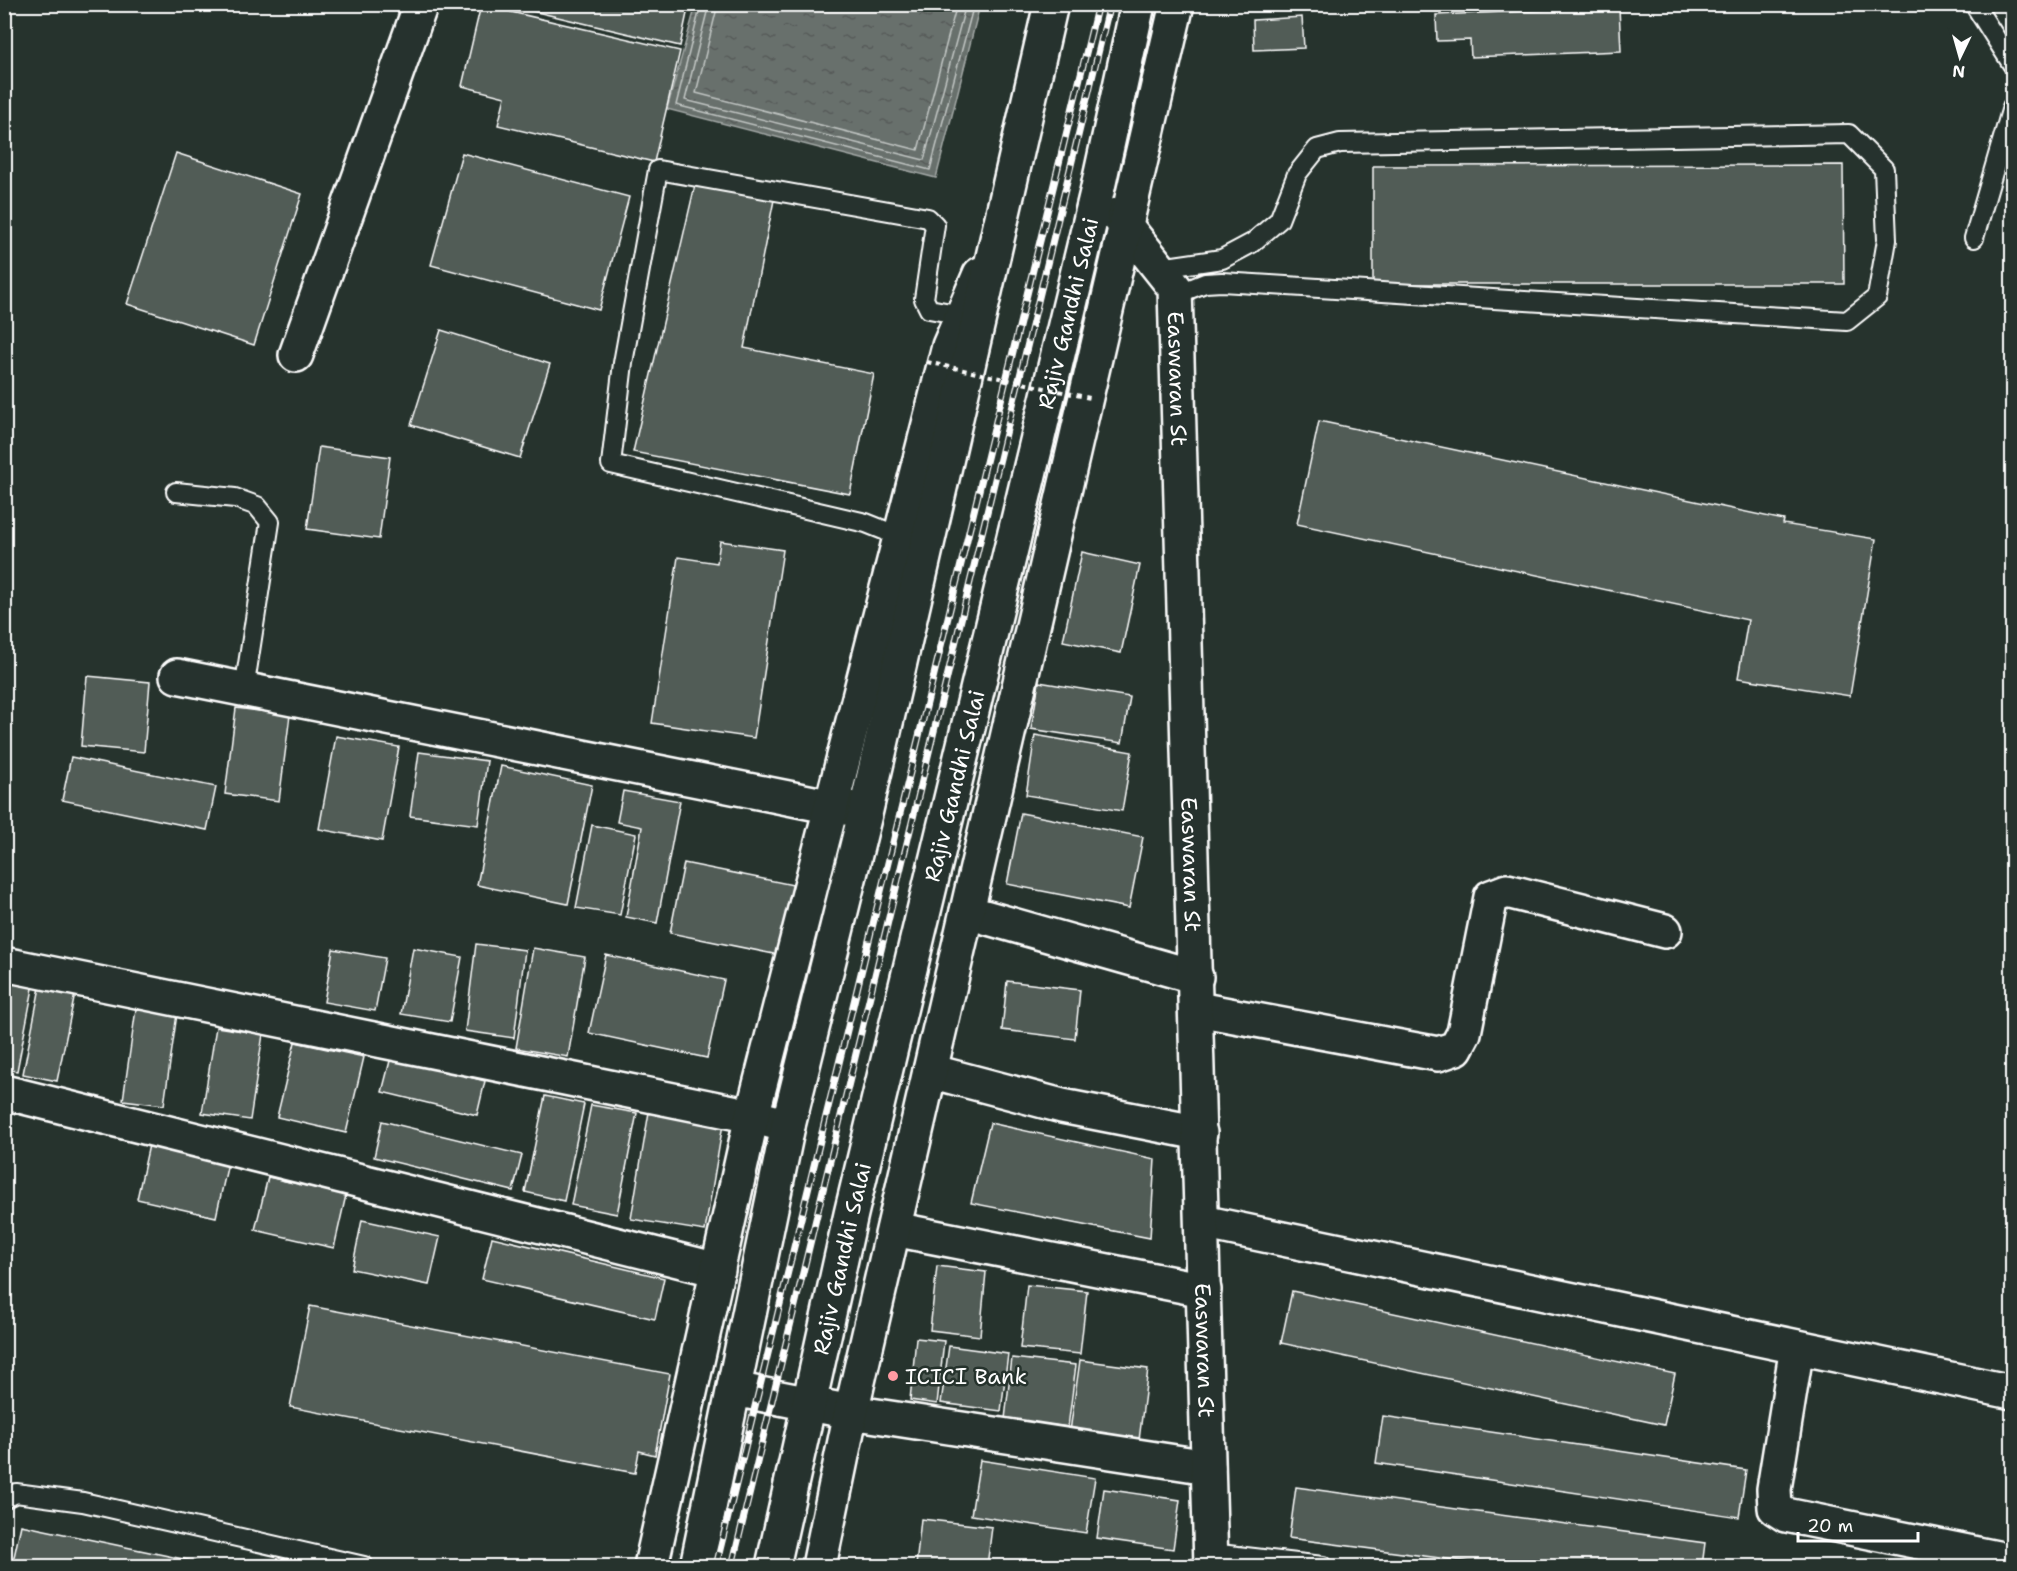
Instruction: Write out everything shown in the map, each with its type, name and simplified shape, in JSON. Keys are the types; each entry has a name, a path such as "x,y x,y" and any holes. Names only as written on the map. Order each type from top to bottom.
{"street":[{"path":"296,356 421,4"},
{"path":"697,1566 788,1126 866,810 1051,4"},
{"name":"Rajiv Gandhi Salai","path":"773,1566 851,1215 1097,192 1138,4"},
{"path":"819,1566 851,1412 1177,4"},
{"path":"1097,192 1168,282"},
{"path":"651,1566 752,1116 833,807 949,346 1001,225"},
{"name":"Easwaran St","path":"1168,282 1196,977 1211,1560"},
{"path":"177,676 833,807 866,810"},
{"path":"1197,1009 1438,1054 1456,1048 1464,1034 1491,897 1507,891 1665,931"},
{"path":"967,912 1196,977"},
{"path":"4,964 752,1116 788,1126"},
{"path":"930,1071 1062,1106 1200,1133"},
{"path":"4,1092 718,1270"},
{"path":"1202,1222 2013,1392"},
{"path":"894,1229 1204,1290"},
{"path":"1797,1347 1774,1489 1774,1508 1786,1515 2013,1561"},
{"path":"734,1389 851,1412 1208,1467"}],"lane":[{"path":"1974,4 2013,64"},
{"path":"1974,238 2013,107"},
{"path":"1849,134 1884,169 1887,240 1877,297 1847,321 1222,282 1168,282 1222,259 1252,243 1279,220 1297,174 1317,148 1340,142 1849,134"},
{"path":"901,537 866,523 611,464 623,363 658,170 928,218 935,225 924,298 929,309 962,315"},
{"path":"176,492 235,498 257,506 270,522 244,690"},
{"path":"4,1499 16,1493 83,1502 364,1566"},
{"path":"1211,1560 1323,1566"}],"path":[{"path":"927,362 1090,398"}],"water":[{"path":"696,5 980,5 936,178 667,109"}],"building":[{"path":"503,4 689,4 680,46"},
{"path":"481,5 680,51 654,162 498,125 505,97 462,86"},
{"path":"1619,7 1621,51 1471,57 1470,40 1437,41 1436,15"},
{"path":"1302,17 1304,48 1254,50 1253,20"},
{"path":"176,153 302,194 254,345 127,304"},
{"path":"462,153 629,197 599,310 431,265"},
{"path":"1843,165 1844,284 1373,284 1373,166"},
{"path":"695,185 774,200 744,348 874,374 850,494 633,452"},
{"path":"441,330 550,364 520,458 411,425"},
{"path":"1319,421 1784,520 1783,524 1876,539 1850,696 1738,678 1748,620 1297,524"},
{"path":"319,447 390,457 379,539 307,529"},
{"path":"720,541 783,550 754,738 652,723 678,557 717,563"},
{"path":"1082,552 1140,565 1121,653 1063,641"},
{"path":"87,676 150,682 144,752 81,746"},
{"path":"1039,682 1130,697 1122,743 1031,729"},
{"path":"236,708 290,715 279,801 225,794"},
{"path":"1035,735 1132,752 1122,811 1026,795"},
{"path":"336,736 399,747 382,841 319,829"},
{"path":"419,752 487,761 478,825 410,816"},
{"path":"71,757 216,787 207,830 62,800"},
{"path":"501,766 592,785 568,904 477,885"},
{"path":"4,789 11,790 4,821"},
{"path":"623,791 680,801 657,923 626,917 642,827 617,822"},
{"path":"1021,813 1143,837 1129,908 1007,884"},
{"path":"592,825 636,834 620,915 576,908"},
{"path":"684,863 803,887 789,957 670,933"},
{"path":"476,944 525,950 514,1038 465,1031"},
{"path":"413,948 462,957 450,1022 401,1014"},
{"path":"533,948 585,957 568,1057 516,1048"},
{"path":"333,949 385,958 375,1011 324,1002"},
{"path":"606,955 724,980 707,1058 589,1033"},
{"path":"4,977 34,983 17,1071 4,1069"},
{"path":"1007,981 1080,990 1075,1039 1002,1030"},
{"path":"41,982 76,989 57,1081 23,1074"},
{"path":"136,1009 177,1014 164,1105 123,1100"},
{"path":"216,1027 263,1034 250,1120 202,1113"},
{"path":"295,1042 364,1057 346,1133 277,1117"},
{"path":"391,1057 485,1081 477,1115 382,1092"},
{"path":"545,1096 584,1104 564,1201 525,1192"},
{"path":"591,1105 637,1113 617,1214 571,1205"},
{"path":"649,1112 723,1124 705,1231 631,1219"},
{"path":"382,1121 522,1155 513,1191 374,1157"},
{"path":"990,1123 1155,1159 1150,1238 971,1203"},
{"path":"149,1145 228,1163 216,1217 137,1199"},
{"path":"268,1177 346,1195 334,1248 255,1230"},
{"path":"362,1220 440,1237 429,1285 352,1269"},
{"path":"492,1237 664,1278 655,1319 482,1279"},
{"path":"937,1266 986,1272 980,1336 930,1330"},
{"path":"1027,1285 1087,1291 1080,1354 1020,1348"},
{"path":"1292,1291 1675,1374 1664,1425 1281,1343"},
{"path":"310,1306 670,1374 655,1455 639,1451 635,1473 290,1407"},
{"path":"916,1338 944,1341 937,1404 910,1400"},
{"path":"949,1346 1008,1354 1001,1411 941,1403"},
{"path":"1012,1358 1076,1365 1068,1427 1005,1419"},
{"path":"1080,1360 1148,1369 1139,1440 1070,1431"},
{"path":"1383,1416 1746,1470 1739,1517 1376,1463"},
{"path":"980,1460 1095,1478 1086,1533 971,1515"},
{"path":"1296,1487 1705,1543 1702,1566 1500,1566 1289,1538"},
{"path":"1104,1489 1180,1500 1173,1549 1097,1538"},
{"path":"921,1519 992,1527 987,1566 916,1566"},
{"path":"21,1525 216,1566 12,1566"}],"railway":[{"path":"716,1566 1098,4"},
{"path":"732,1566 1110,4"}],"place":[{"name":"ICICI Bank","path":"893,1376"}]}
